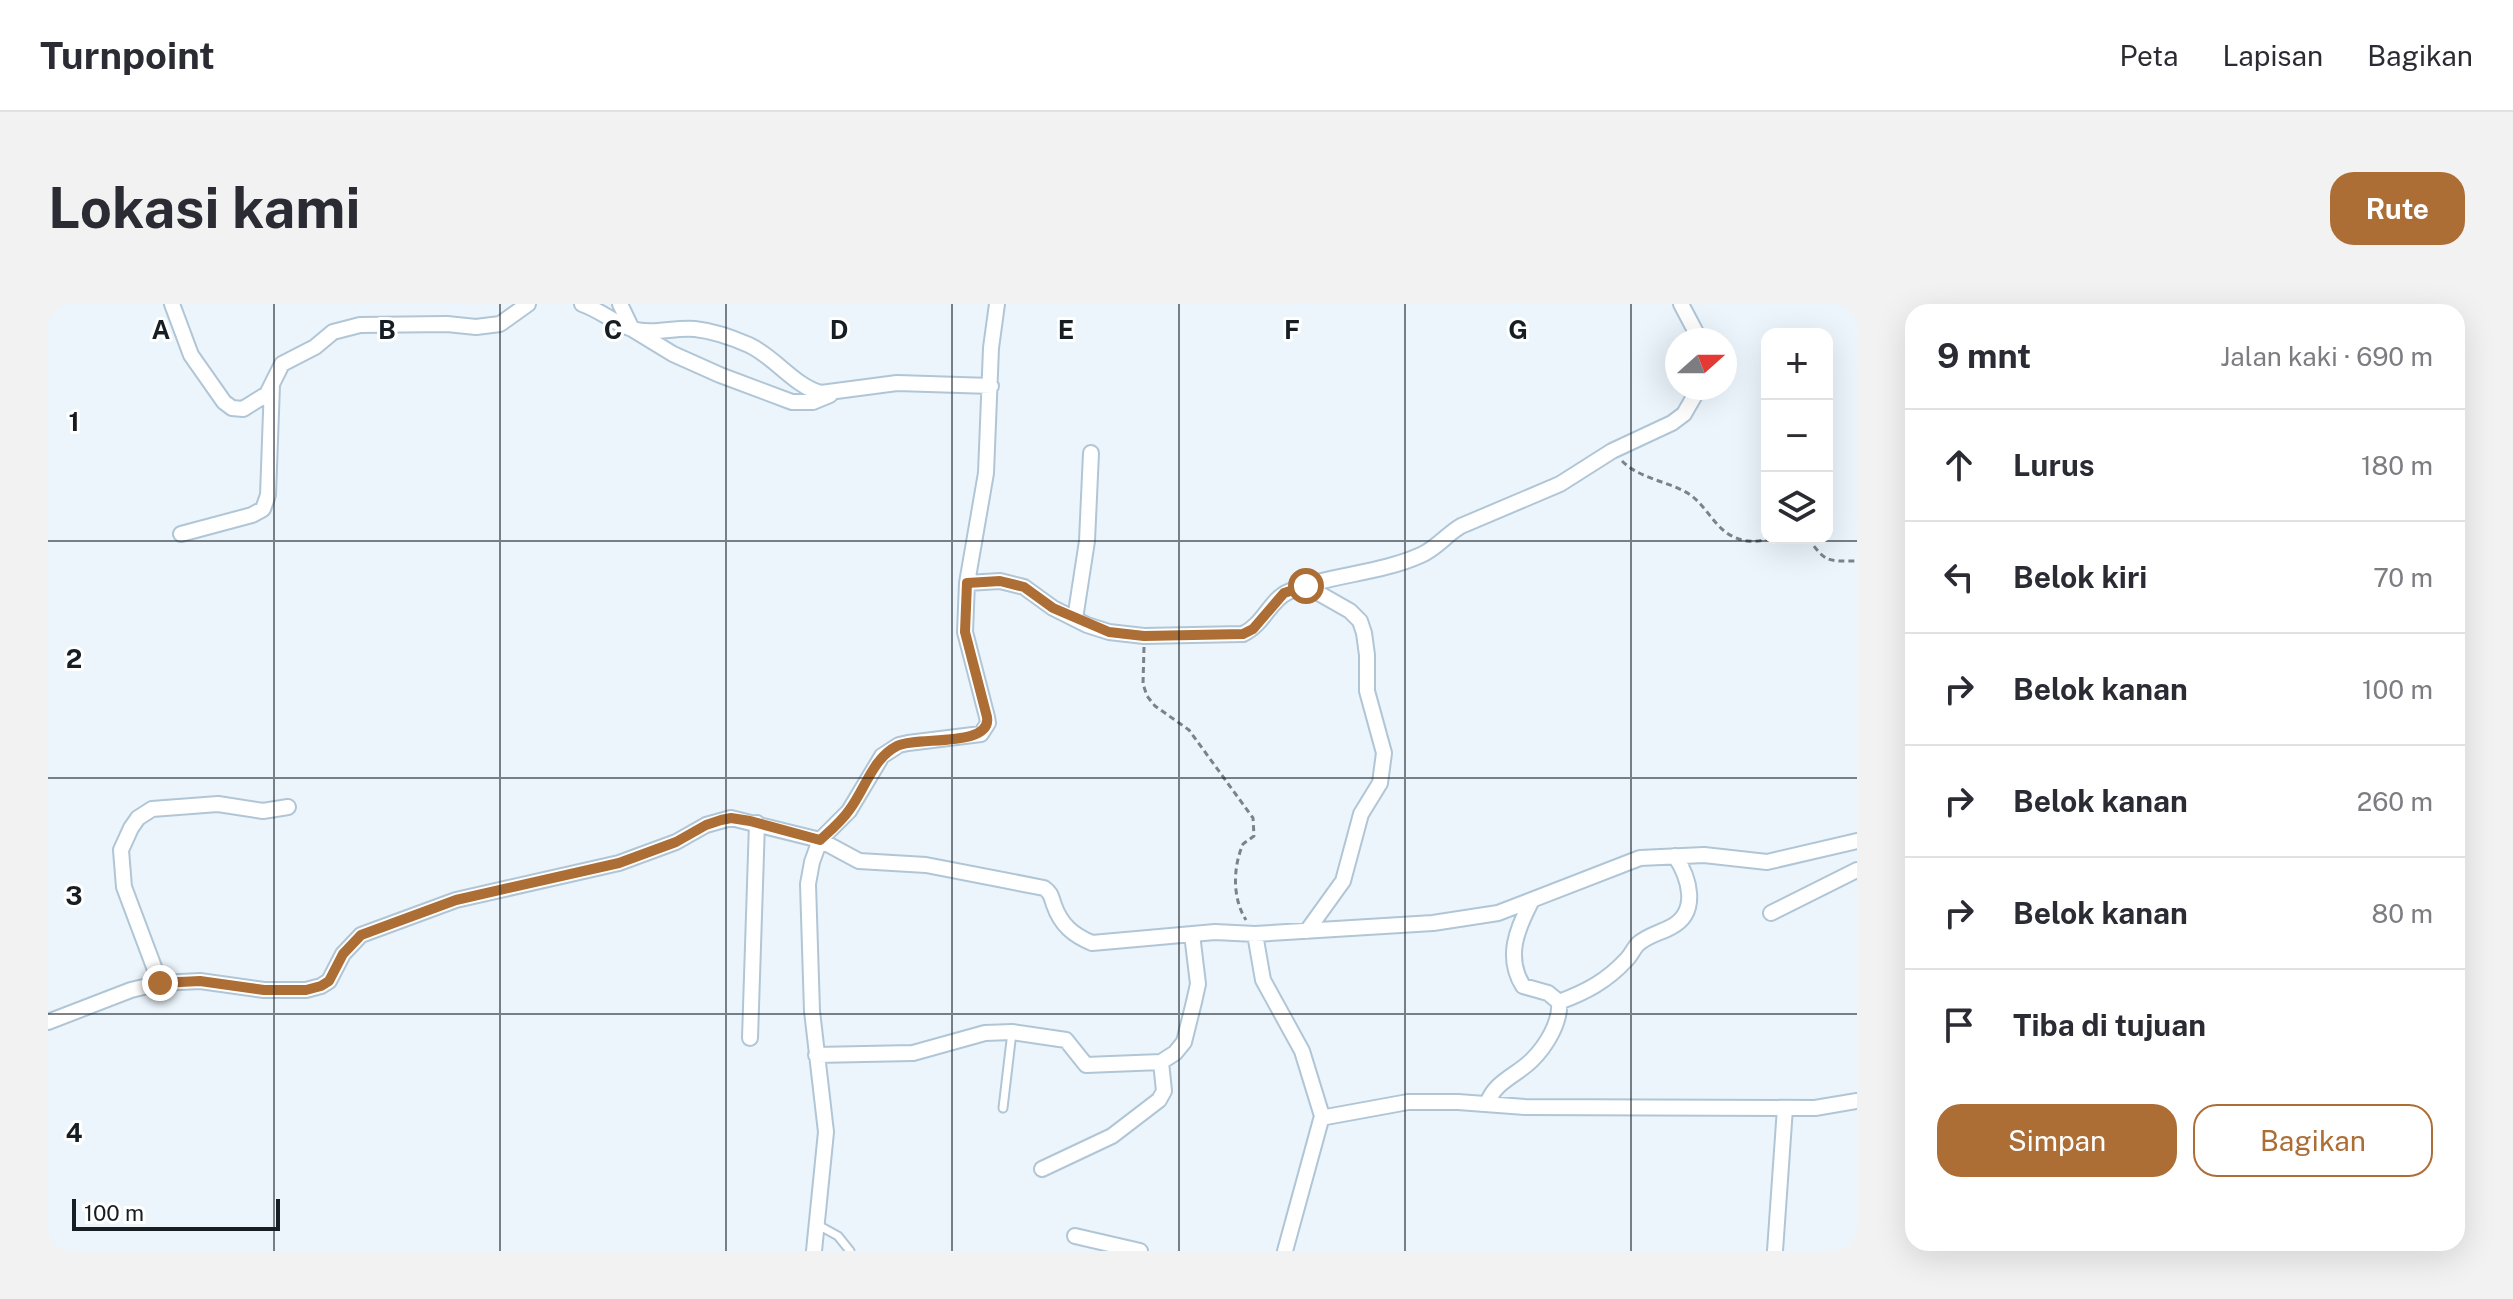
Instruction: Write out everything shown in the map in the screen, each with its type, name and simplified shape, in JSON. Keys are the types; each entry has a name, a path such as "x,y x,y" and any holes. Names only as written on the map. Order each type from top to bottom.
{"street":[{"path":"172,304 191,355 224,402 232,408 243,409 267,394 282,364 315,347 333,332 360,325 447,324 476,327 500,324 529,304"},
{"path":"582,304 673,354 792,402 813,402 837,393 897,383 991,386"},
{"path":"620,304 632,329"},
{"path":"814,1251 826,1132 816,1055 808,884 820,840 849,811 882,756 899,745 972,737 984,730 988,723 965,632 967,583 986,473 991,348 997,304"},
{"path":"1681,304 1694,328"},
{"path":"632,329 694,329 720,335 750,346 777,362 809,390 837,393"},
{"path":"181,534 252,515 263,509 268,495 272,381"},
{"path":"967,583 1000,581 1024,587 1053,608 1109,632 1144,636 1243,634 1253,629 1284,593 1406,562 1425,554 1461,526 1560,484 1612,451 1678,419 1691,400"},
{"path":"1075,619 1087,541 1091,453"},
{"path":"1306,586 1350,611 1360,621 1365,644 1367,691 1384,753 1380,783 1361,814 1343,881 1307,931"},
{"path":"160,983 124,887 121,850 138,818 152,809 218,804 263,811 288,807"},
{"path":"48,1022 131,990 160,983 200,981 264,990 306,990 321,986 329,981 343,954 361,935 456,900 619,863 676,842 706,825 731,818 820,840 859,861 926,865 1044,888 1052,896 1067,928 1075,936 1092,943 1192,934 1255,934 1433,923 1498,913 1640,858 1704,855 1767,862 1857,841"},
{"path":"750,1038 757,823"},
{"path":"1559,1002 1603,983 1637,945 1653,934 1674,926 1685,915 1690,896 1688,882 1685,870 1675,856"},
{"path":"1771,913 1857,870"},
{"path":"1531,902 1518,926 1513,947 1515,964 1523,986 1548,993 1559,1002"},
{"path":"816,1055 913,1053 985,1033 1012,1032 1066,1040 1086,1065 1161,1062 1184,1042 1194,1002 1198,984 1192,934"},
{"path":"1255,934 1263,980 1302,1051 1322,1116 1285,1251"},
{"path":"1487,1104 1495,1088 1531,1061 1541,1049 1556,1022 1559,1002"},
{"path":"1042,1169 1112,1136 1159,1100 1164,1091 1161,1062"},
{"path":"1322,1116 1408,1102 1525,1107 1815,1108 1857,1101"},
{"path":"1775,1251 1785,1108"},
{"path":"1075,1236 1140,1251"}],"lane":[{"path":"1003,1108 1012,1032"},
{"path":"816,1224 838,1236 850,1251"}],"path":[{"path":"1612,451 1626,465 1690,495 1735,538 1761,541"},
{"path":"1812,544 1821,556 1832,563 1857,561"},
{"path":"1144,636 1143,684 1147,696 1155,706 1189,730 1253,818 1254,836 1243,844 1236,872 1237,901 1255,934"}],"route":[{"path":"160,983 200,981 264,990 306,990 321,986 329,981 343,954 361,935 456,900 619,863 676,842 721,820 750,821 820,840 849,811 882,756 899,745 972,737 984,730 987,717 965,632 967,583 1000,581 1024,587 1053,608 1087,625 1109,632 1144,636 1243,634 1253,629 1284,593 1306,586"}]}
